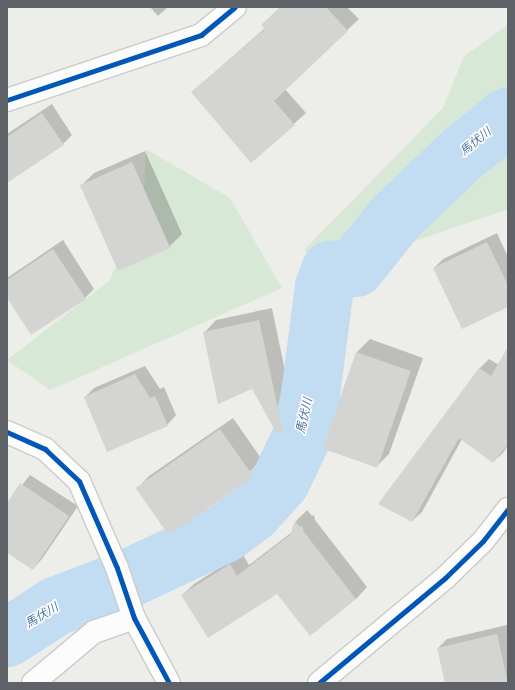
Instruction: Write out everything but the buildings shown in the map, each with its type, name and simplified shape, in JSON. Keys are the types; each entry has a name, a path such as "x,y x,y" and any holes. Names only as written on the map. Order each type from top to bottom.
{"street":[{"path":"7,100 201,35 235,7"},
{"path":"7,432 45,449 79,481 117,568 131,611 169,683"},
{"path":"319,683 445,578 484,541 508,509"},
{"path":"33,683 94,632 131,611"}],"green space":[{"path":"508,25 508,212 506,210 330,270 304,250 443,108 464,56"},
{"path":"146,149 230,198 282,288 50,390 7,360 109,281 143,209"}],"waterway":[{"name":"馬伏川","path":"7,637 55,606 130,577 224,533 252,512 280,481 301,437 310,394 324,286 330,270 355,267 395,217 461,154 508,116"}],"cycle path":[{"path":"7,100 201,35 235,7"},
{"path":"7,432 45,449 79,481 117,568 134,618 169,683"},
{"path":"319,683 445,578 483,541 508,509"}]}
